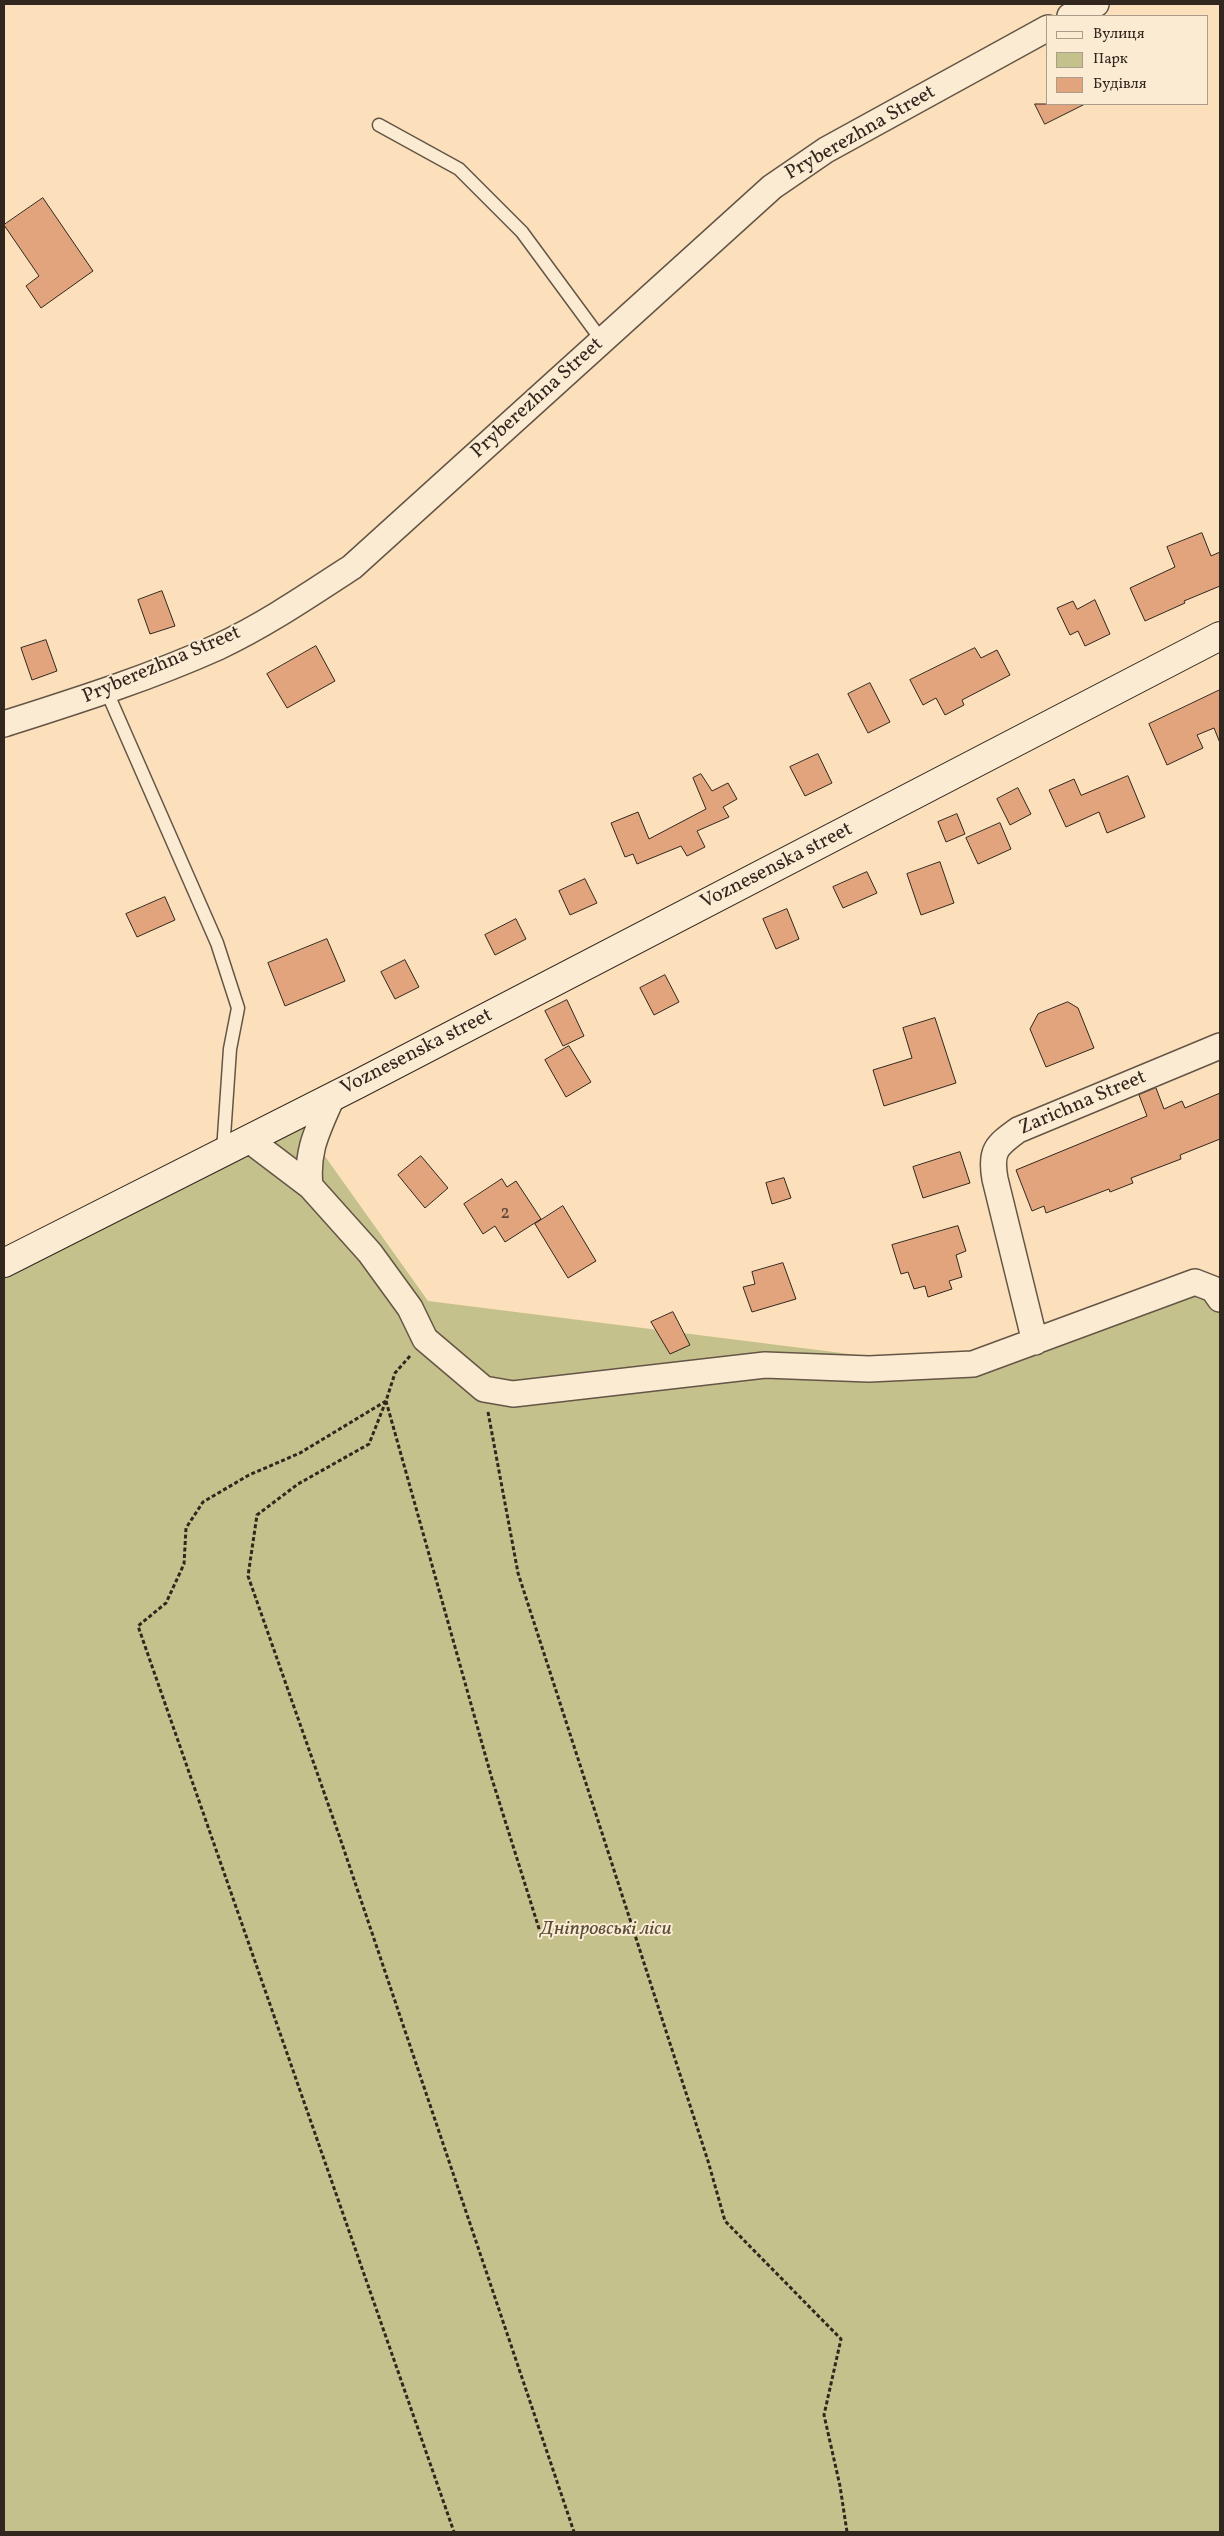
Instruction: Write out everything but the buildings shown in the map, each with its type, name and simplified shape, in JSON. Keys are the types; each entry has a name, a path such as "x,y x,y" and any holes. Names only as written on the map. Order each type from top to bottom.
{"main road":[{"name":"Voznesenska street","path":"4,1263 332,1097 1220,636"}],"street":[{"path":"1072,15 1096,4"},
{"name":"Pryberezhna Street","path":"4,724 107,692 219,646 291,606 352,567 603,342 772,187 826,150 1046,29"},
{"name":"Zarichna Street","path":"1035,1342 995,1180 992,1163 997,1145 1018,1130 1220,1046"},
{"name":"Voznesenska street","path":"310,1186 308,1165 313,1141 332,1097"},
{"path":"248,1139 310,1186 370,1253 410,1308 426,1338 484,1389 513,1394 765,1365 870,1369 973,1364 1196,1282 1213,1289 1220,1299"}],"lane":[{"path":"379,125 459,169 522,232 603,342"},
{"path":"107,692 217,943 238,1008 230,1049 223,1151"}],"path":[{"path":"426,1338 395,1374 369,1444 298,1484 257,1515 248,1576 339,1835 574,2532"},
{"path":"484,1389 518,1573 708,2161 725,2221 841,2339 824,2415 840,2486 847,2532"},
{"path":"386,1401 492,1779 541,1934"},
{"path":"386,1401 300,1453 249,1475 203,1502 186,1528 184,1564 166,1603 138,1626 454,2532"}],"green space":[{"name":"Дніпровські ліси","path":"297,1117 428,1301 953,1367 1220,1286 1220,2532 4,2532 4,1247"}]}
